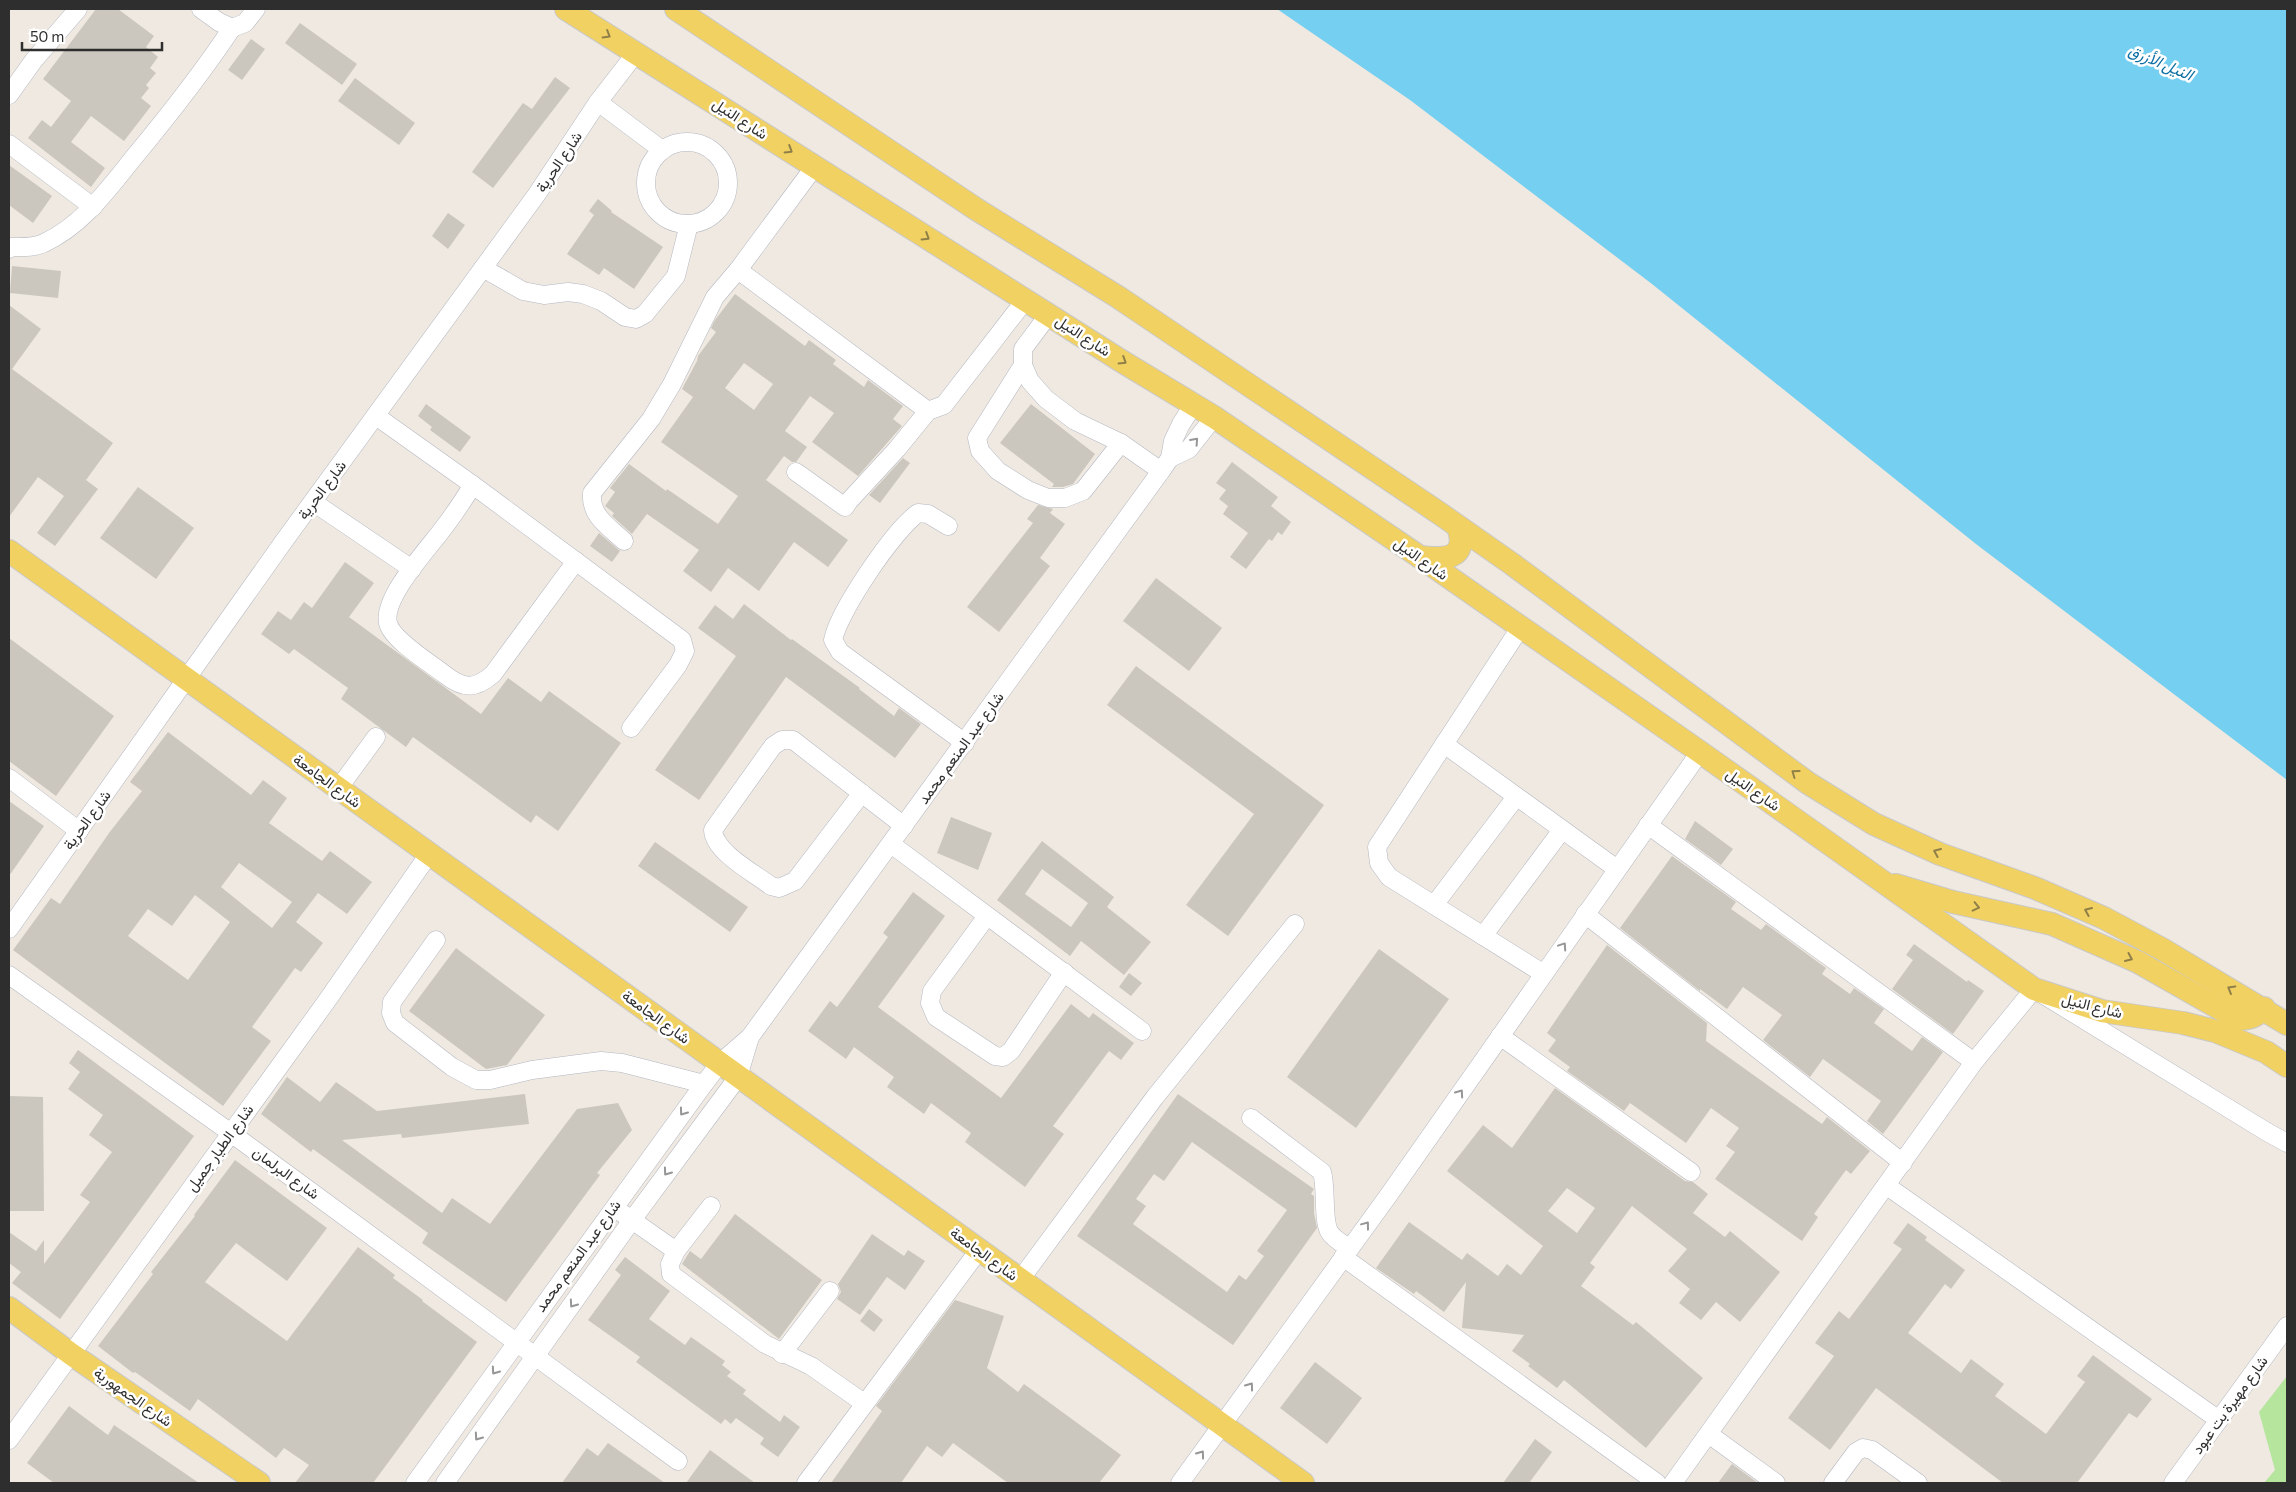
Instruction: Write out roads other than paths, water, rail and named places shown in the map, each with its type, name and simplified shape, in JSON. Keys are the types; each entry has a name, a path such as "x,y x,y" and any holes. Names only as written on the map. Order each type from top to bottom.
{"main road":[{"name":"شارع النيل","path":"566,9 1214,417 1420,557 1700,752 2034,989 2102,1011 2183,1023 2215,1031 2266,1052 2287,1066"},
{"path":"676,9 976,209 1118,297 1458,527 1808,783 1874,824 1940,854 2035,888 2104,918 2264,1008 2287,1024"},
{"path":"1420,557 1441,560 1452,556 1459,550 1463,541 1458,527"},
{"name":"شارع الجامعة","path":"9,551 1303,1483"},
{"path":"1878,880 1953,902 2052,924 2138,962 2238,1019 2248,1019 2257,1016 2264,1008"},
{"name":"شارع الجمهورية","path":"9,1308 71,1354 258,1483"}],"street":[{"path":"9,95 34,60 78,9"},
{"path":"200,9 218,22 232,28"},
{"path":"9,247 43,244 93,207 199,76 232,28 245,23 256,9"},
{"name":"شارع الحرية","path":"9,929 313,502 537,194 598,102 636,53"},
{"path":"598,102 662,150"},
{"path":"677,143 694,143 710,149 722,162 727,178 726,194 718,209 706,220 689,224 672,221 665,217 658,212 648,197 646,180 651,163 662,150 677,143"},
{"path":"9,144 93,207"},
{"path":"624,541 597,515 591,504 592,492 651,419 672,384 715,297 738,270 815,166"},
{"path":"483,268 522,291 544,295 568,292 583,294 601,302 625,318 636,319 645,314 676,276 689,224"},
{"path":"738,270 928,411"},
{"path":"796,472 845,508 849,501 898,449 928,411 944,405 1026,299"},
{"path":"1049,314 1023,349 1023,366 1030,381 1046,399 1075,421 1166,465"},
{"path":"1023,366 977,438 980,451 998,471 1028,490 1048,498 1065,498 1083,491 1121,443"},
{"name":"شارع عبد المنعم محمد","path":"1166,465 1173,441 1194,404"},
{"path":"376,416 473,485 682,640 685,651 678,666 631,728"},
{"name":"شارع عبد المنعم محمد","path":"416,1483 516,1341 704,1084 720,1063 750,1037 1166,465 1189,449 1214,417"},
{"path":"473,485 412,569 394,596 388,610 388,624 397,638 453,682 467,686 481,684 493,674 576,561"},
{"path":"313,502 412,569"},
{"path":"948,526 928,514 918,513 907,521 890,541 863,583 836,628 833,640 840,652 965,742"},
{"path":"1520,628 1377,847 1379,863 1389,878 1544,974"},
{"path":"338,789 376,737"},
{"path":"862,793 795,881 779,888 771,886 721,849 713,839 713,830 773,746 782,740 793,740 862,793 904,826"},
{"path":"1444,744 1617,869"},
{"path":"1180,1483 1346,1253 1700,752"},
{"path":"9,778 79,831"},
{"path":"1434,905 1516,796"},
{"path":"1648,825 1974,1062"},
{"path":"1482,936 1562,830"},
{"path":"891,844 1142,1031"},
{"name":"شارع الطيار جميل","path":"9,1440 326,1002 429,854"},
{"path":"1585,914 1903,1163"},
{"path":"987,916 932,991 930,1003 936,1017 995,1056 1003,1057 1011,1052 1064,972"},
{"path":"1020,1280 1155,1097 1295,924"},
{"path":"436,940 392,1002 391,1013 396,1023 452,1067 476,1080 490,1080 532,1070 601,1061 622,1063 704,1084"},
{"name":"شارع البرلمان","path":"9,975 231,1133 678,1461"},
{"path":"1673,1483 1710,1435 1974,1062 2034,989 2267,1132 2287,1142"},
{"path":"1500,1036 1691,1172"},
{"name":"شارع عبد المنعم محمد","path":"445,1483 632,1220 738,1077 750,1037"},
{"path":"1251,1118 1322,1172 1326,1185 1326,1226 1346,1253 1657,1483"},
{"path":"1887,1186 2220,1420"},
{"path":"711,1206 676,1252 670,1264 671,1274 765,1344 782,1354 811,1366 864,1403"},
{"path":"614,1207 676,1252"},
{"path":"806,1483 978,1250"},
{"path":"782,1354 830,1291"},
{"name":"شارع مهيرة بت عبود","path":"2173,1483 2287,1326"},
{"path":"1710,1435 1776,1483"},
{"path":"1834,1483 1856,1452 1863,1448 1872,1450 1918,1483"}],"water":[{"name":"النيل الأزرق","path":"1277,9 2287,9 2287,780 1976,544 1652,284 1410,100"}]}
